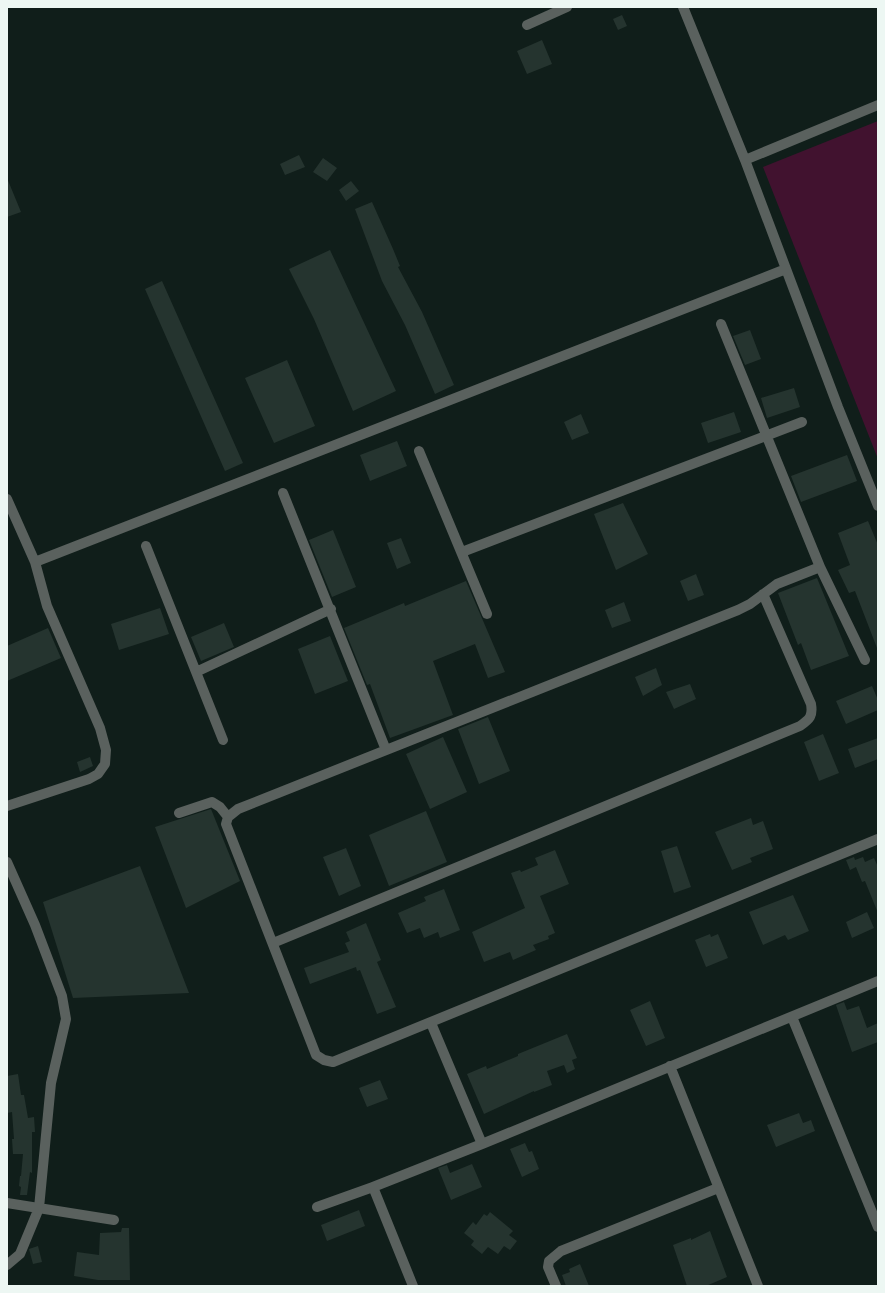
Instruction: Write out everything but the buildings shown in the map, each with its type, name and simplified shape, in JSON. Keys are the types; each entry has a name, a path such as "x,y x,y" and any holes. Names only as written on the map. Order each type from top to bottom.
{"street":[{"path":"527,25 567,7"},
{"path":"683,7 745,160 838,407 878,506"},
{"path":"745,160 878,105"},
{"path":"35,562 786,269"},
{"path":"721,324 820,567 865,660"},
{"path":"462,552 767,434 802,422"},
{"path":"419,451 487,614"},
{"path":"283,493 331,609 386,750"},
{"path":"7,499 35,562 47,606 100,728 106,750 105,764 98,774 7,806"},
{"path":"146,546 223,740"},
{"path":"820,567 776,584 750,604 738,610 238,809 228,817 226,824 227,830 316,1055 324,1060 333,1062 878,839"},
{"path":"272,943 800,726 809,720 812,713 811,704 763,594"},
{"path":"196,672 331,609"},
{"path":"179,813 212,802 220,807 228,817"},
{"path":"7,862 62,996 66,1019 51,1083 39,1208 20,1254 7,1265"},
{"path":"317,1207 373,1187 482,1144 878,981"},
{"path":"792,1017 878,1227"},
{"path":"431,1023 482,1144"},
{"path":"670,1066 758,1286"},
{"path":"373,1187 413,1286"},
{"path":"556,1286 548,1267 549,1261 561,1251 718,1188"},
{"path":"7,1203 114,1220"}],"shaded area":[{"path":"878,121 878,459 763,167"}]}
